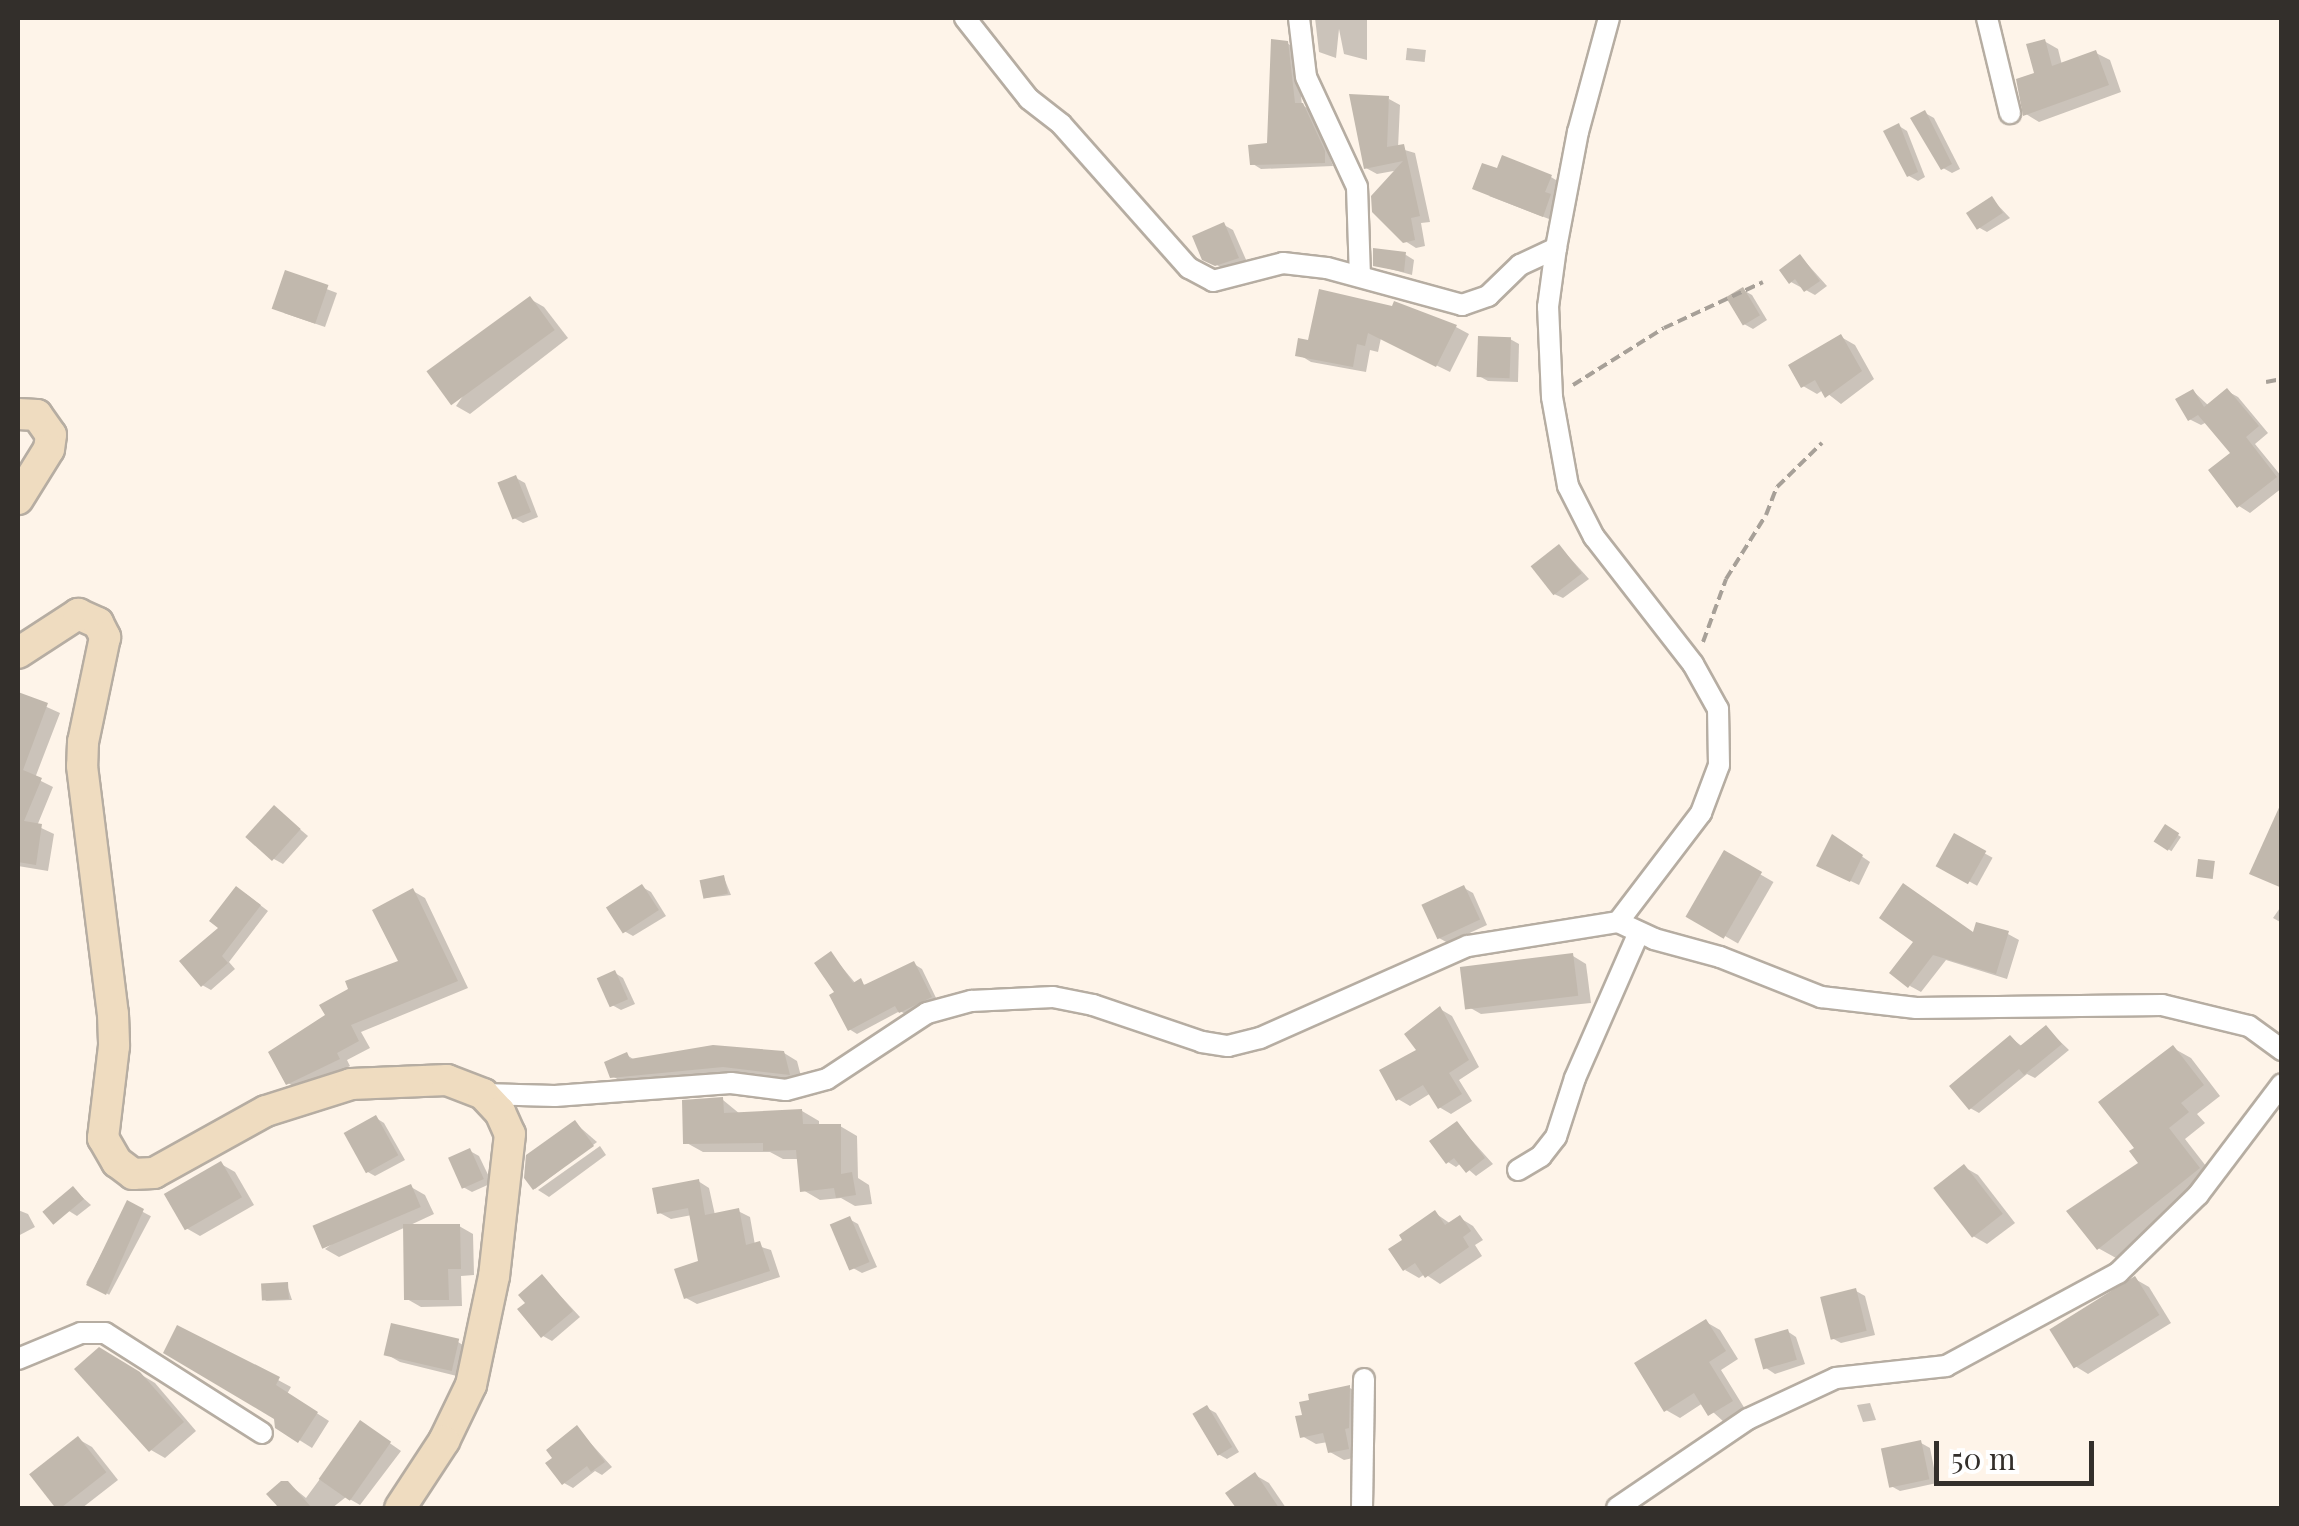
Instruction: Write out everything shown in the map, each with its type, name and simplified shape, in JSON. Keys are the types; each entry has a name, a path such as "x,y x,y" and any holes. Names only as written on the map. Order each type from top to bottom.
{"main road":[{"path":"18,414 37,415 52,434 49,449 18,499"},
{"path":"18,653 78,614 98,624 104,637 83,742 82,766 113,1014 114,1046 103,1138 116,1162 133,1174 154,1174 266,1111 351,1084 447,1080 483,1094 500,1112 510,1134 494,1276 470,1386 444,1441 400,1508"}],"street":[{"path":"965,18 1029,99 1061,124 1189,268 1213,281 1283,263 1360,276 1462,305 1488,296 1520,265 1556,248"},
{"path":"1300,18 1306,77 1358,187 1360,276"},
{"path":"1609,18 1578,132 1556,248 1548,307 1552,397 1568,486 1594,537 1693,664 1718,709 1718,765 1700,813 1618,922"},
{"path":"1987,18 2010,114"},
{"path":"483,1094 556,1096 731,1083 786,1090 827,1079 927,1013 970,1001 1053,998 1092,1005 1202,1042 1228,1046 1260,1038 1468,946 1618,922 1822,996 1916,1008 2162,1005 2249,1026 2282,1050"},
{"path":"1518,1170 1542,1156 1556,1138 1575,1078 1639,932"},
{"path":"1617,1508 1765,1411 1836,1378 1946,1366 2118,1273 2198,1194 2282,1084"},
{"path":"18,1359 81,1334 105,1333 262,1433"},
{"path":"1362,1508 1364,1379"}],"path":[{"path":"1552,397 1664,328 1763,282"},
{"path":"2266,382 2282,380"},
{"path":"1693,664 1726,578 1766,515 1777,487 1822,442"}],"building":[{"path":"1271,39 1288,41 1295,103 1303,103 1325,151 1325,163 1250,165 1248,145 1267,143"},
{"path":"2045,39 2052,66 2096,50 2109,85 2023,116 2016,79 2034,73 2026,44"},
{"path":"1349,94 1389,96 1387,147 1404,144 1420,216 1411,218 1415,240 1403,243 1372,212 1371,196 1403,161 1364,169"},
{"path":"1925,110 1952,164 1941,170 1910,118"},
{"path":"1899,123 1918,172 1907,177 1883,131"},
{"path":"1502,155 1552,175 1545,192 1551,194 1543,217 1472,189 1482,163 1497,168"},
{"path":"1992,196 2003,213 1977,230 1966,213"},
{"path":"1224,222 1239,258 1215,266 1202,260 1192,236"},
{"path":"1373,248 1406,252 1404,272 1373,266"},
{"path":"1800,254 1820,281 1804,292 1795,279 1789,284 1779,270"},
{"path":"285,270 328,285 315,324 272,309"},
{"path":"1743,287 1760,315 1743,326 1726,297"},
{"path":"1319,289 1392,306 1394,301 1457,325 1436,367 1368,333 1365,346 1357,344 1353,367 1295,356 1298,338 1308,340"},
{"path":"530,296 555,330 451,405 426,371"},
{"path":"1841,334 1862,371 1825,398 1815,380 1801,388 1788,365"},
{"path":"1478,336 1511,337 1510,378 1477,377"},
{"path":"2227,388 2259,426 2246,437 2277,477 2237,508 2208,470 2230,453 2198,415 2188,421 2175,399 2193,389 2204,407"},
{"path":"516,475 531,512 512,520 497,482"},
{"path":"1559,544 1582,573 1553,595 1531,566"},
{"path":"18,692 48,703 23,770 42,778 24,821 42,824 36,865 18,862"},
{"path":"2282,801 2282,888 2249,874"},
{"path":"274,805 301,829 272,861 245,837"},
{"path":"2165,824 2179,833 2168,851 2154,842"},
{"path":"1954,833 1986,851 1968,884 1936,866"},
{"path":"1832,834 1863,855 1850,882 1816,866"},
{"path":"1724,850 1762,872 1724,939 1686,917"},
{"path":"2198,859 2215,861 2213,879 2196,877"},
{"path":"724,875 728,894 703,899 700,880"},
{"path":"1903,883 1973,932 1976,922 2009,931 1996,974 1933,955 1908,988 1889,973 1913,942 1879,918"},
{"path":"642,884 659,910 623,933 606,907"},
{"path":"1464,885 1480,919 1437,939 1421,905"},
{"path":"236,886 261,905 222,956 228,963 201,987 179,961 218,928 209,921"},
{"path":"413,888 458,981 351,1025 359,1041 337,1053 340,1059 286,1085 268,1052 325,1015 319,1005 348,989 345,981 398,961 372,910"},
{"path":"831,951 853,983 861,978 864,985 914,961 932,997 899,1013 895,1006 848,1031 829,995 834,992 814,963"},
{"path":"1573,953 1578,996 1465,1010 1460,967"},
{"path":"615,970 628,999 610,1007 597,978"},
{"path":"1440,1006 1469,1060 1449,1073 1462,1094 1438,1109 1423,1085 1396,1101 1379,1070 1416,1050 1404,1034"},
{"path":"2046,1025 2062,1044 2024,1075 2019,1069 1969,1110 1949,1086 2010,1035 2020,1046"},
{"path":"713,1045 784,1051 790,1075 723,1067 610,1078 604,1062 627,1052 630,1059"},
{"path":"2173,1045 2204,1085 2181,1103 2189,1112 2169,1128 2200,1168 2097,1250 2066,1211 2138,1163 2129,1151 2134,1148 2098,1102"},
{"path":"723,1097 724,1113 802,1109 803,1124 841,1124 841,1174 852,1172 856,1195 836,1198 834,1188 800,1192 796,1150 763,1151 763,1143 683,1144 682,1100"},
{"path":"376,1115 398,1155 366,1173 344,1133"},
{"path":"575,1120 594,1146 533,1190 524,1178 526,1155"},
{"path":"1457,1121 1485,1158 1466,1173 1454,1158 1446,1164 1429,1141"},
{"path":"470,1148 484,1179 462,1189 448,1158"},
{"path":"221,1161 242,1197 185,1230 164,1194"},
{"path":"1964,1164 2003,1214 1972,1238 1933,1188"},
{"path":"699,1179 705,1215 739,1208 746,1245 760,1241 770,1271 684,1299 674,1269 698,1261 688,1208 657,1214 652,1188"},
{"path":"411,1184 421,1207 322,1249 313,1226"},
{"path":"73,1186 84,1199 53,1225 42,1212"},
{"path":"127,1200 144,1209 106,1295 86,1285"},
{"path":"1435,1210 1445,1225 1460,1215 1471,1231 1463,1237 1469,1247 1425,1278 1415,1263 1403,1271 1388,1249 1402,1240 1399,1235"},
{"path":"850,1216 870,1262 849,1271 830,1225"},
{"path":"403,1224 460,1224 461,1269 448,1269 449,1300 404,1300"},
{"path":"542,1274 573,1311 541,1338 517,1309 525,1303 518,1295"},
{"path":"2135,1276 2159,1315 2074,1369 2049,1330"},
{"path":"288,1282 289,1299 262,1300 261,1283"},
{"path":"1856,1288 1867,1331 1831,1340 1820,1297"},
{"path":"1706,1319 1726,1351 1709,1362 1733,1401 1708,1416 1694,1393 1664,1412 1634,1363"},
{"path":"391,1323 459,1339 452,1371 384,1355"},
{"path":"177,1325 280,1377 276,1385 318,1412 298,1443 275,1428 274,1419 163,1353"},
{"path":"1788,1329 1797,1360 1763,1369 1754,1339"},
{"path":"99,1347 140,1372 184,1422 149,1452 74,1369"},
{"path":"1350,1385 1349,1428 1345,1429 1349,1449 1328,1453 1323,1433 1300,1438 1295,1416 1302,1415 1299,1402 1309,1400 1308,1394"},
{"path":"1207,1405 1232,1447 1218,1456 1192,1414"},
{"path":"360,1420 391,1442 350,1501 319,1479"},
{"path":"577,1425 605,1462 591,1472 587,1466 562,1485 545,1463 552,1458 546,1450"},
{"path":"78,1436 106,1472 61,1508 56,1508 29,1474"},
{"path":"1921,1440 1929,1479 1889,1488 1881,1449"},
{"path":"1255,1472 1279,1508 1236,1508 1225,1493"},
{"path":"281,1481 288,1481 312,1508 279,1508 266,1494"}]}
